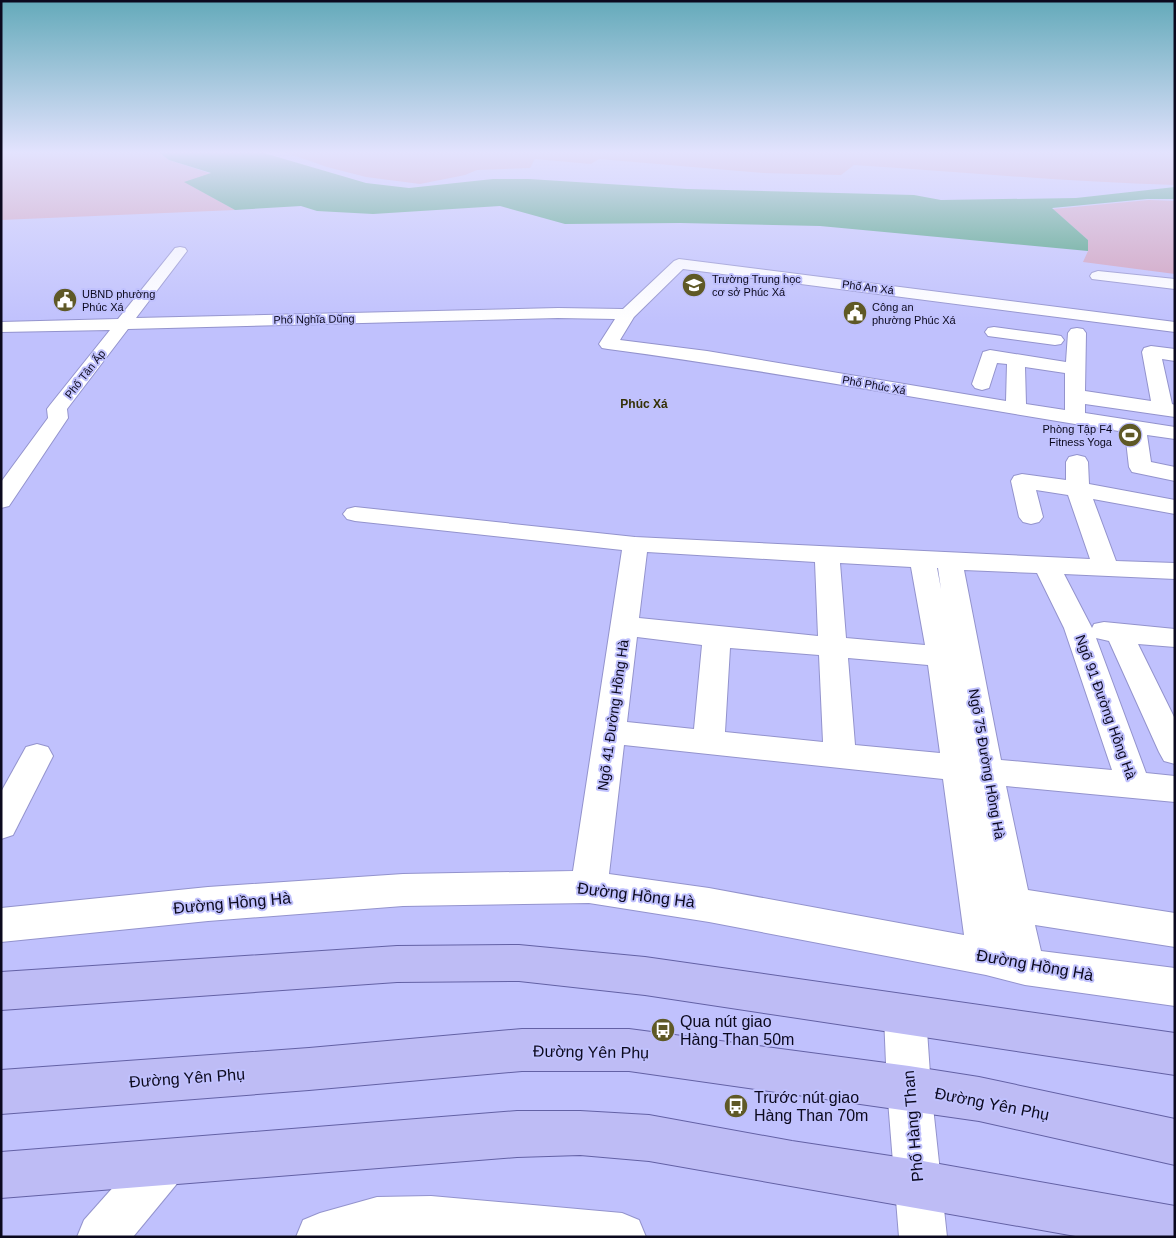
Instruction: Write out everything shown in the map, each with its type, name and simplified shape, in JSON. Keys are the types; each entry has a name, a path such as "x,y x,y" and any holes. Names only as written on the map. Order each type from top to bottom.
{"main road":[{"path":"1,991 397,964 519,963 645,976 905,1016 1175,1054"},
{"name":"Đường Yên Phụ","path":"1,1092 309,1069 522,1050 576,1052 630,1050 909,1088 979,1100 1175,1142"},
{"path":"1,1175 164,1164 517,1134 580,1134 648,1138 792,1164 918,1183 1175,1230"}],"street":[{"name":"Phố Tân Ấp","path":"1,501 19,472 58,418 57,410 180,251"},
{"name":"Phố An Xá","path":"627,314 679,264 1175,327"},
{"path":"1098,276 1175,284"},
{"name":"Phố Nghĩa Dũng","path":"1,327 125,323 355,311 627,314"},
{"name":"Phố Phúc Xá","path":"627,314 608,344 707,357 1016,409 1175,433"},
{"path":"1052,320 1060,371 1075,396 1074,418"},
{"path":"982,384 990,356 995,326 1055,340"},
{"path":"1060,371 1077,333"},
{"path":"1075,396 1168,401 1154,366 1152,352 1175,355"},
{"path":"990,356 1060,371"},
{"path":"1016,361 1016,409"},
{"path":"1154,366 1175,369"},
{"path":"1135,426 1140,467 1175,474"},
{"path":"1077,462 1078,489 1106,568"},
{"path":"1031,517 1022,481 1175,507"},
{"path":"355,514 635,544 827,556 1175,571"},
{"name":"Ngõ 41 Đường Hồng Hà","path":"590,887 612,732 635,544"},
{"path":"827,556 831,646 840,755"},
{"name":"Ngõ 75 Đường Hồng Hà","path":"936,561 941,656 974,770"},
{"name":"Ngõ 75 Đường Hồng Hà","path":"936,561 974,770 995,902 1025,967"},
{"name":"Ngõ 91 Đường Hồng Hà","path":"1046,565 1078,628 1134,785"},
{"path":"625,626 717,638 941,656"},
{"path":"1078,628 1175,638"},
{"path":"1119,632 1175,752"},
{"path":"709,742 717,638"},
{"path":"612,732 1175,790"},
{"path":"1,825 38,756"},
{"name":"Đường Hồng Hà","path":"1,925 208,904 394,890 590,887 709,905 986,957 1025,967 1175,987"},
{"path":"995,902 1175,930"},
{"name":"Ngõ 75 Đường Hồng Hà","path":"986,957 995,902"},
{"name":"Phố Hàng Than","path":"905,1016 909,1088 923,1237"},
{"path":"101,1237 164,1164"},
{"path":"320,1237 376,1221 431,1220 622,1237"}],"shaded area":[{"path":"1,209 235,210 1,220"},
{"path":"310,209 456,209 373,214 317,211"},
{"path":"510,209 1053,209 1088,240 1088,251 820,226 680,223 565,224"},
{"path":"1053,209 1175,209 1175,274 1083,262 1088,251 1088,240"}],"place":[{"name":"Trường Trung học cơ sở Phúc Xá","path":"694,285"},
{"name":"UBND phường Phúc Xá","path":"65,300"},
{"name":"Công an phường Phúc Xá","path":"855,313"},
{"name":"Phòng Tập F4 Fitness Yoga","path":"1130,435"},
{"name":"Qua nút giao Hàng Than 50m","path":"663,1030"},
{"name":"Trước nút giao Hàng Than 70m","path":"736,1106"}],"district":[{"name":"Phúc Xá","path":"644,404"}]}
